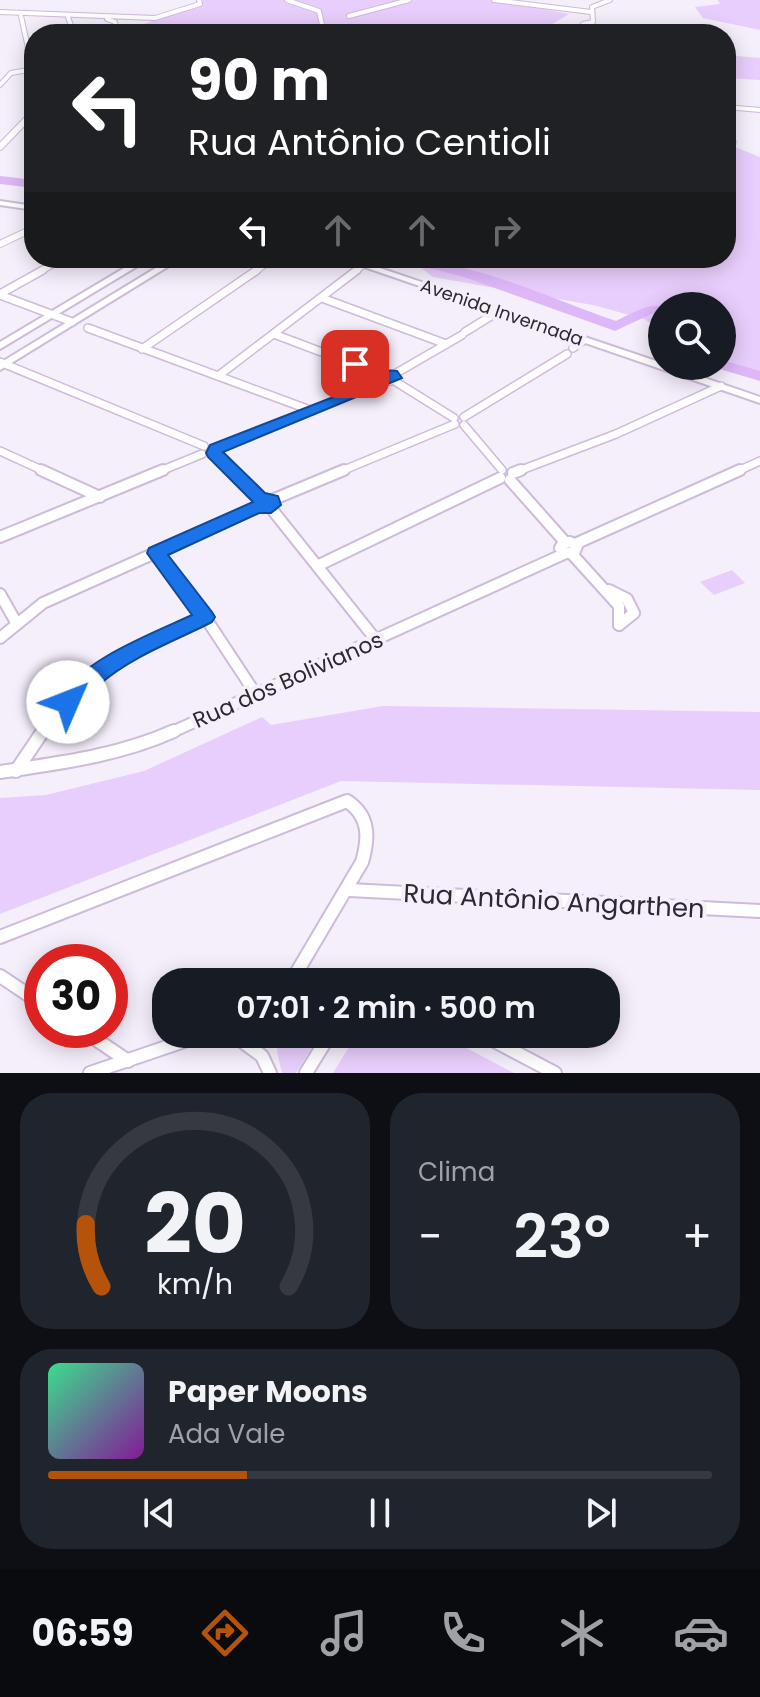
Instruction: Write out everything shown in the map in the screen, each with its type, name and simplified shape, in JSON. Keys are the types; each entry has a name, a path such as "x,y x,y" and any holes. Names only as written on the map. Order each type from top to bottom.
{"main road":[{"path":"0,203 24,207"},
{"path":"0,346 130,268"},
{"path":"2,364 161,268"},
{"name":"Avenida Invernada","path":"372,268 760,400"}],"street":[{"path":"0,13 155,18 200,4 199,0"},
{"path":"287,0 317,10 322,24"},
{"path":"349,16 409,0"},
{"path":"494,0 591,12"},
{"path":"583,24 593,22 592,7 610,0"},
{"path":"0,13 23,18 107,19 116,24"},
{"path":"68,17 71,24 76,18"},
{"path":"320,17 331,17"},
{"path":"23,18 24,24"},
{"path":"0,85 24,70"},
{"path":"0,72 14,74 24,70"},
{"path":"736,108 760,110"},
{"path":"0,147 24,122"},
{"path":"0,244 24,233"},
{"path":"0,294 46,268"},
{"path":"142,349 259,268"},
{"path":"218,376 359,268"},
{"path":"0,294 72,322"},
{"path":"322,298 446,344"},
{"path":"2,364 203,450 215,451 388,377 499,311"},
{"path":"88,328 310,410"},
{"path":"274,334 388,377 459,421 606,589"},
{"path":"0,638 43,603 156,553 258,502 271,503 459,421 584,340"},
{"path":"319,565 506,475 616,434 721,386"},
{"path":"0,537 100,497 203,450"},
{"path":"0,451 100,497"},
{"path":"215,451 258,502"},
{"name":"Rua dos Bolivianos","path":"0,772 99,757 148,743 257,696 760,461"},
{"path":"271,503 376,640"},
{"path":"156,553 205,617 257,696"},
{"path":"0,594 17,624"},
{"path":"16,771 39,736 94,677 129,653 205,617"},
{"path":"0,937 347,801 363,813 367,840 359,872 300,968"},
{"name":"Rua Antônio Angarthen","path":"349,890 760,911"},
{"path":"0,976 24,992"},
{"path":"109,1048 128,1061"},
{"path":"90,1073 165,1048"},
{"path":"251,1048 262,1056 270,1073"},
{"path":"306,1073 321,1048"},
{"path":"508,1048 555,1073"}],"shaded area":[{"path":"199,0 517,0 523,5 569,14 552,24 144,24 200,4"},
{"path":"718,0 760,0 760,30 703,18 695,7 720,4"},
{"path":"736,56 760,58 760,80 736,79"},
{"path":"736,147 760,157 760,374 736,369 736,292 648,292 648,322 593,305 433,277 421,268 736,268"},
{"path":"732,570 745,583 714,595 700,582"},
{"path":"383,706 760,712 760,790 341,781 0,914 0,798 46,795 144,771 262,717 271,725"},
{"path":"277,1048 311,1048 296,1073 282,1073"},
{"path":"348,1048 467,1048 514,1073 333,1073"}],"waterway":[{"path":"0,180 24,183"},
{"path":"441,268 468,274 615,326 648,310"},
{"path":"736,369 760,376"}],"route":[{"path":"68,702 94,677 129,653 205,617 156,553 258,507 262,509 272,505 272,500 259,498 214,453 216,448 395,378 392,374 382,375 355,364"}]}
